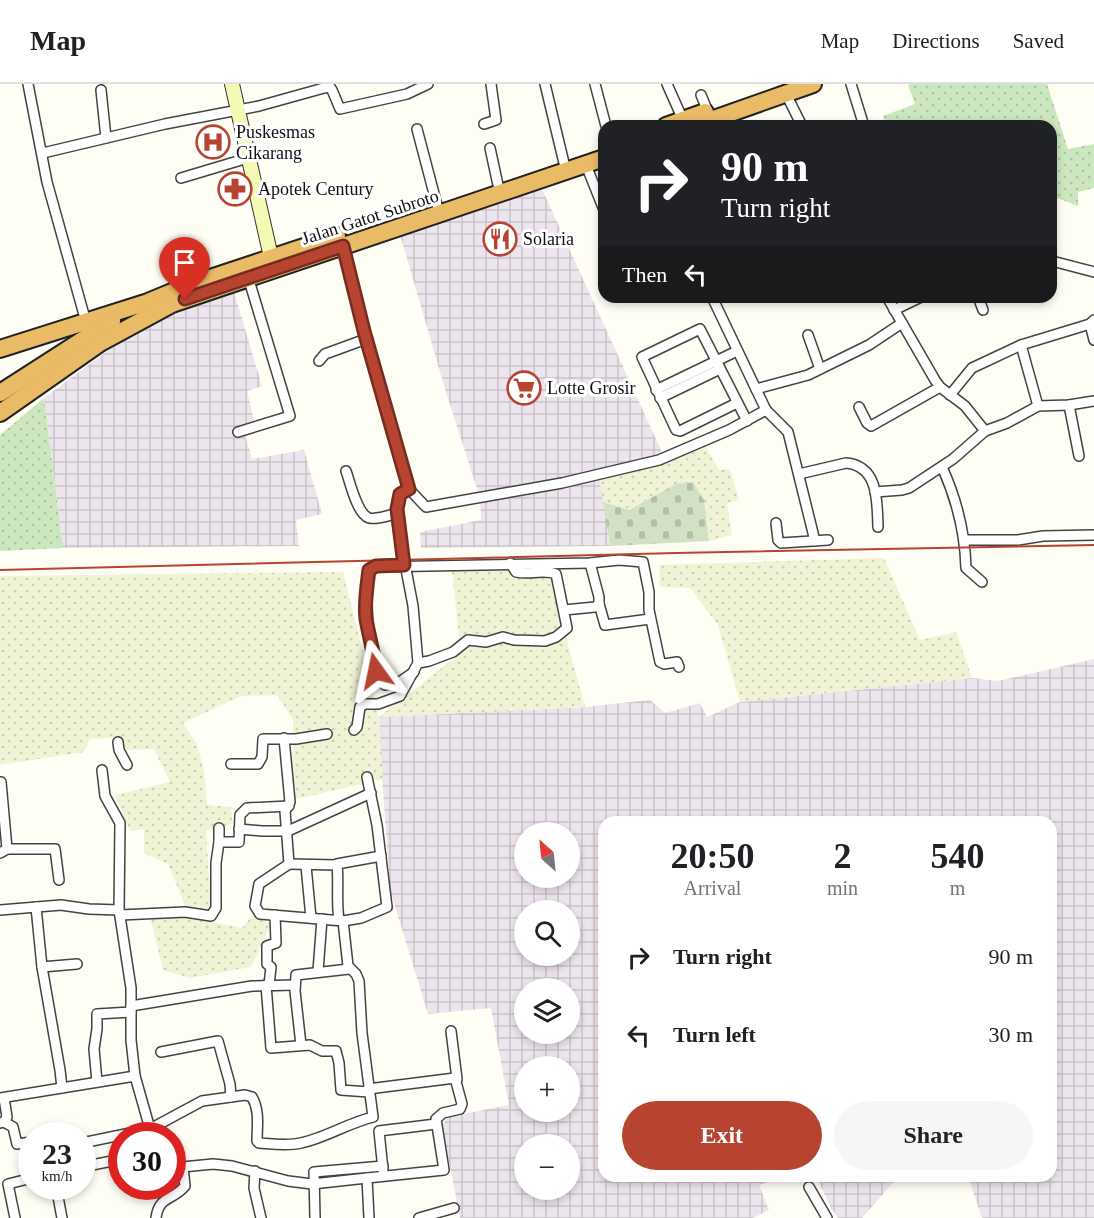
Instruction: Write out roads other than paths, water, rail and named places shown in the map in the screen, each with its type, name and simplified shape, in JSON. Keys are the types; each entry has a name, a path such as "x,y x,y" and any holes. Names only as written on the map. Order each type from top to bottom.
{"highway":[{"path":"694,120 708,112 785,89 813,84"},
{"path":"697,120 785,89"},
{"name":"Jalan Gatot Subroto","path":"148,309 189,285 598,150"},
{"name":"Jalan Gatot Subroto","path":"148,309 172,304 598,160"},
{"path":"0,350 86,322 148,309"},
{"path":"0,393 94,331 148,309"},
{"path":"0,413 148,309"},
{"path":"33,339 44,344 47,349 41,365"}],"main road":[{"path":"232,84 271,257"}],"street":[{"path":"28,84 47,183 86,322"},
{"path":"296,84 299,94"},
{"path":"43,153 330,87 339,108 344,109 407,94 428,84"},
{"path":"484,124 496,120 491,84"},
{"path":"545,84 564,163"},
{"path":"595,84 604,120"},
{"path":"667,84 687,120"},
{"path":"852,84 862,120"},
{"path":"785,89 799,120"},
{"path":"101,90 106,138"},
{"path":"701,94 708,112"},
{"path":"417,129 437,205"},
{"path":"490,148 498,185"},
{"path":"181,178 248,158"},
{"path":"586,165 598,195"},
{"path":"343,246 366,339 409,489 420,502 429,507 562,483 666,458 766,410"},
{"path":"1057,262 1094,272"},
{"path":"238,432 289,417 290,414 248,277"},
{"path":"715,303 766,410 788,432 815,541"},
{"path":"890,303 940,387 965,406 985,431"},
{"path":"894,310 909,303"},
{"path":"980,303 983,310"},
{"path":"950,395 972,368 1021,345 1092,322 1094,340"},
{"path":"756,389 803,377 868,345 902,323"},
{"path":"737,403 678,431 642,357 699,329 747,421"},
{"path":"808,335 820,369"},
{"path":"319,361 325,354 366,339"},
{"path":"1021,345 1038,406"},
{"path":"658,394 718,365 737,351"},
{"path":"859,407 871,426 940,387"},
{"path":"875,492 905,490 942,467 985,431 1007,423 1038,406 1094,401"},
{"path":"1069,405 1079,456"},
{"path":"799,474 850,463 870,475 875,492 878,527"},
{"path":"942,467 956,500 965,540 966,568 982,582"},
{"path":"346,471 356,500 365,514 371,518 398,513"},
{"path":"354,730 357,727 360,707 365,704 378,705 400,696 416,668 413,606 404,565 398,513 400,494 409,489"},
{"path":"776,523 778,540 781,543 828,540"},
{"path":"965,540 1018,540 1043,536 1094,535"},
{"path":"510,563 516,572 523,574 548,572 556,574 567,628 550,640 532,642 503,638 486,642 470,639 453,652 416,668 392,684 381,682 376,671 366,617 371,568 376,566 619,560 643,562 649,592 650,619 661,663 676,662 679,667"},
{"path":"590,562 605,625 650,619"},
{"path":"564,610 595,607 599,604"},
{"path":"231,764 258,764 262,757 262,740 296,739 327,734"},
{"path":"284,738 289,806 285,811 289,864"},
{"path":"118,742 119,750 127,765"},
{"path":"102,770 105,796 120,823 120,912 131,988 131,1040 135,1076 148,1122"},
{"path":"367,777 381,856 387,907 361,918 341,920 264,915 257,911 255,903 261,882 289,864 337,865 381,856"},
{"path":"1,782 3,851 55,849 59,880"},
{"path":"239,829 288,831 371,793"},
{"path":"219,842 239,842 240,815 247,808 289,806"},
{"path":"0,910 61,905 120,912 185,912 207,916 214,914 219,828"},
{"path":"337,865 336,901 349,969"},
{"path":"306,866 311,918"},
{"path":"36,907 42,967 62,1088"},
{"path":"275,915 276,943 266,947 267,964 272,967 268,985 271,1047 312,1045 325,1052 336,1051 341,1090 369,1091 457,1079"},
{"path":"318,971 322,919"},
{"path":"42,967 77,964"},
{"path":"167,1122 202,1101 248,1095 254,1099 258,1143 303,1143 343,1126 373,1118 361,1028 359,981 356,974 349,969 297,974 295,985 302,1045"},
{"path":"97,1082 94,1049 97,1014 245,987 295,985"},
{"path":"186,1167 213,1164 255,1171 288,1181 314,1184 444,1170 436,1124 438,1116 461,1108 451,1031"},
{"path":"160,1052 218,1041 228,1075 231,1097"},
{"path":"18,1144 14,1127 2,1122 7,1117 2,1098 135,1076"},
{"path":"384,1177 379,1131 436,1124"},
{"path":"315,1218 314,1172 383,1166"},
{"path":"255,1171 254,1188 261,1218"},
{"path":"367,1178 369,1218"},
{"path":"4,1184 15,1218"},
{"path":"809,1187 827,1218"},
{"path":"59,1200 62,1218"},
{"path":"156,1218 160,1204 167,1200"},
{"path":"418,1218 454,1208"}],"railway":[{"path":"0,570 1094,545"}],"place":[{"name":"Puskesmas Cikarang","path":"213,142"},
{"name":"Apotek Century","path":"235,189"},
{"name":"Solaria","path":"500,239"},
{"name":"Lotte Grosir","path":"524,388"}]}
